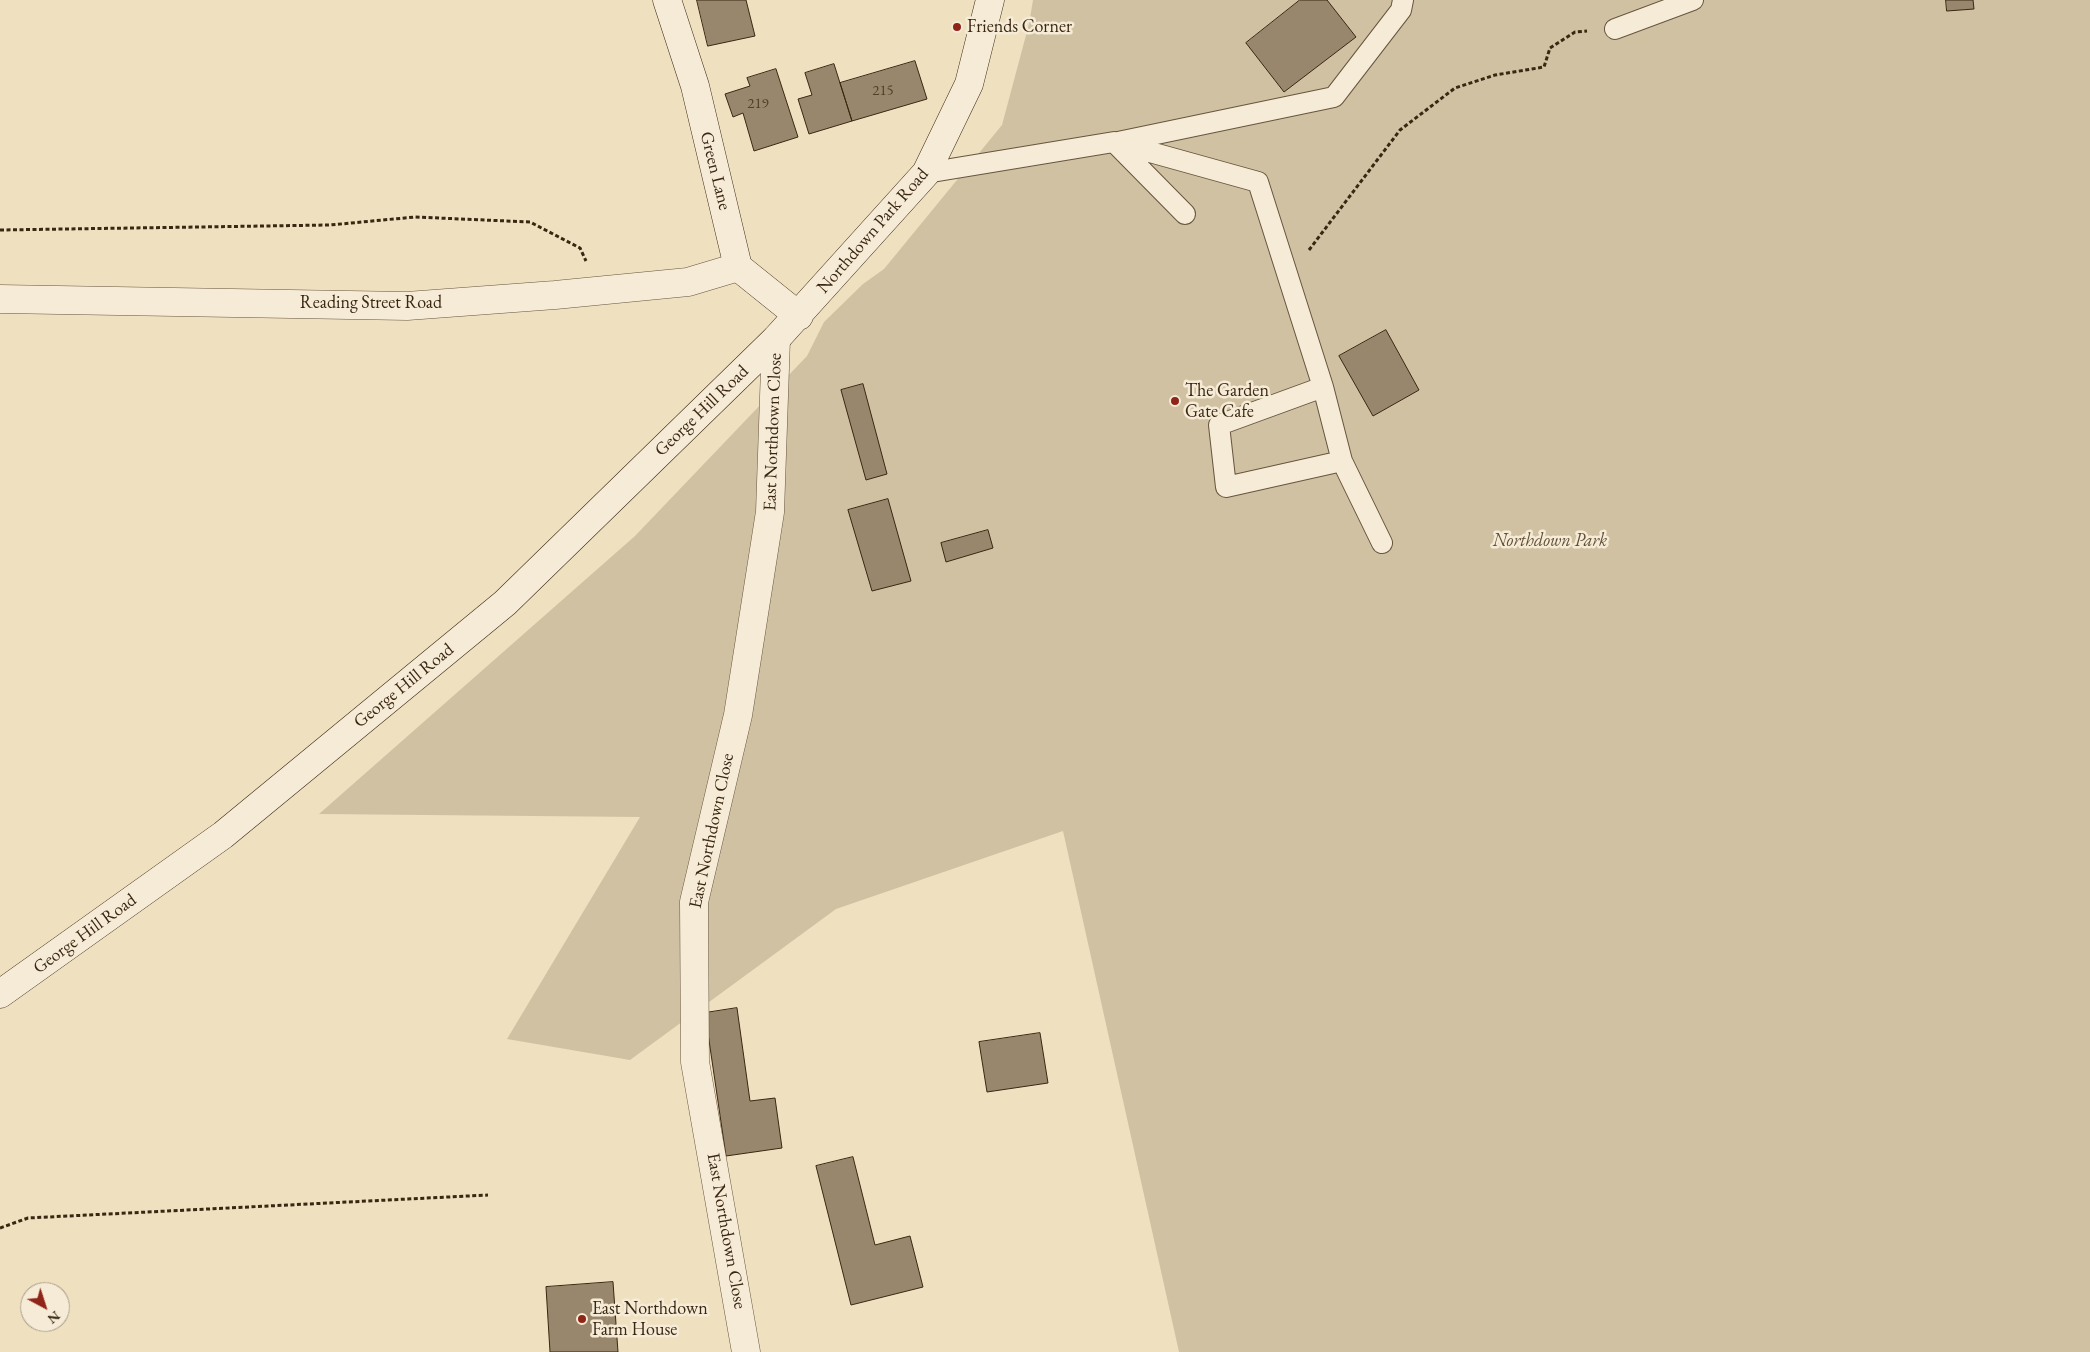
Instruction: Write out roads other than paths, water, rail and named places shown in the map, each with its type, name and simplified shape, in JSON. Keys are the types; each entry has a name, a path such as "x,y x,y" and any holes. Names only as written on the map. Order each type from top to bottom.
{"main road":[{"name":"Green Lane","path":"667,0 695,86 738,267"},
{"name":"Northdown Park Road","path":"776,339 799,316 926,173 969,84 990,0"},
{"name":"Reading Street Road","path":"0,298 407,306 688,282 738,267"},
{"path":"738,267 799,316"},
{"name":"George Hill Road","path":"0,994 223,835 505,603 776,339"},
{"name":"East Northdown Close","path":"746,1352 695,1062 694,902 738,715 770,512 776,339"}],"lane":[{"path":"926,173 1114,142 1334,97 1401,10 1403,0"},
{"path":"1615,29 1693,0"},
{"path":"1114,142 1185,214"},
{"path":"1114,142 1258,182 1323,387 1342,461 1382,543"},
{"path":"1323,387 1219,425 1226,487 1342,461"}],"place":[{"name":"Friends Corner","path":"957,27"},
{"name":"The Garden Gate Cafe","path":"1175,401"},
{"name":"East Northdown Farm House","path":"582,1319"}],"park label":[{"name":"Northdown Park","path":"1550,541"}]}
